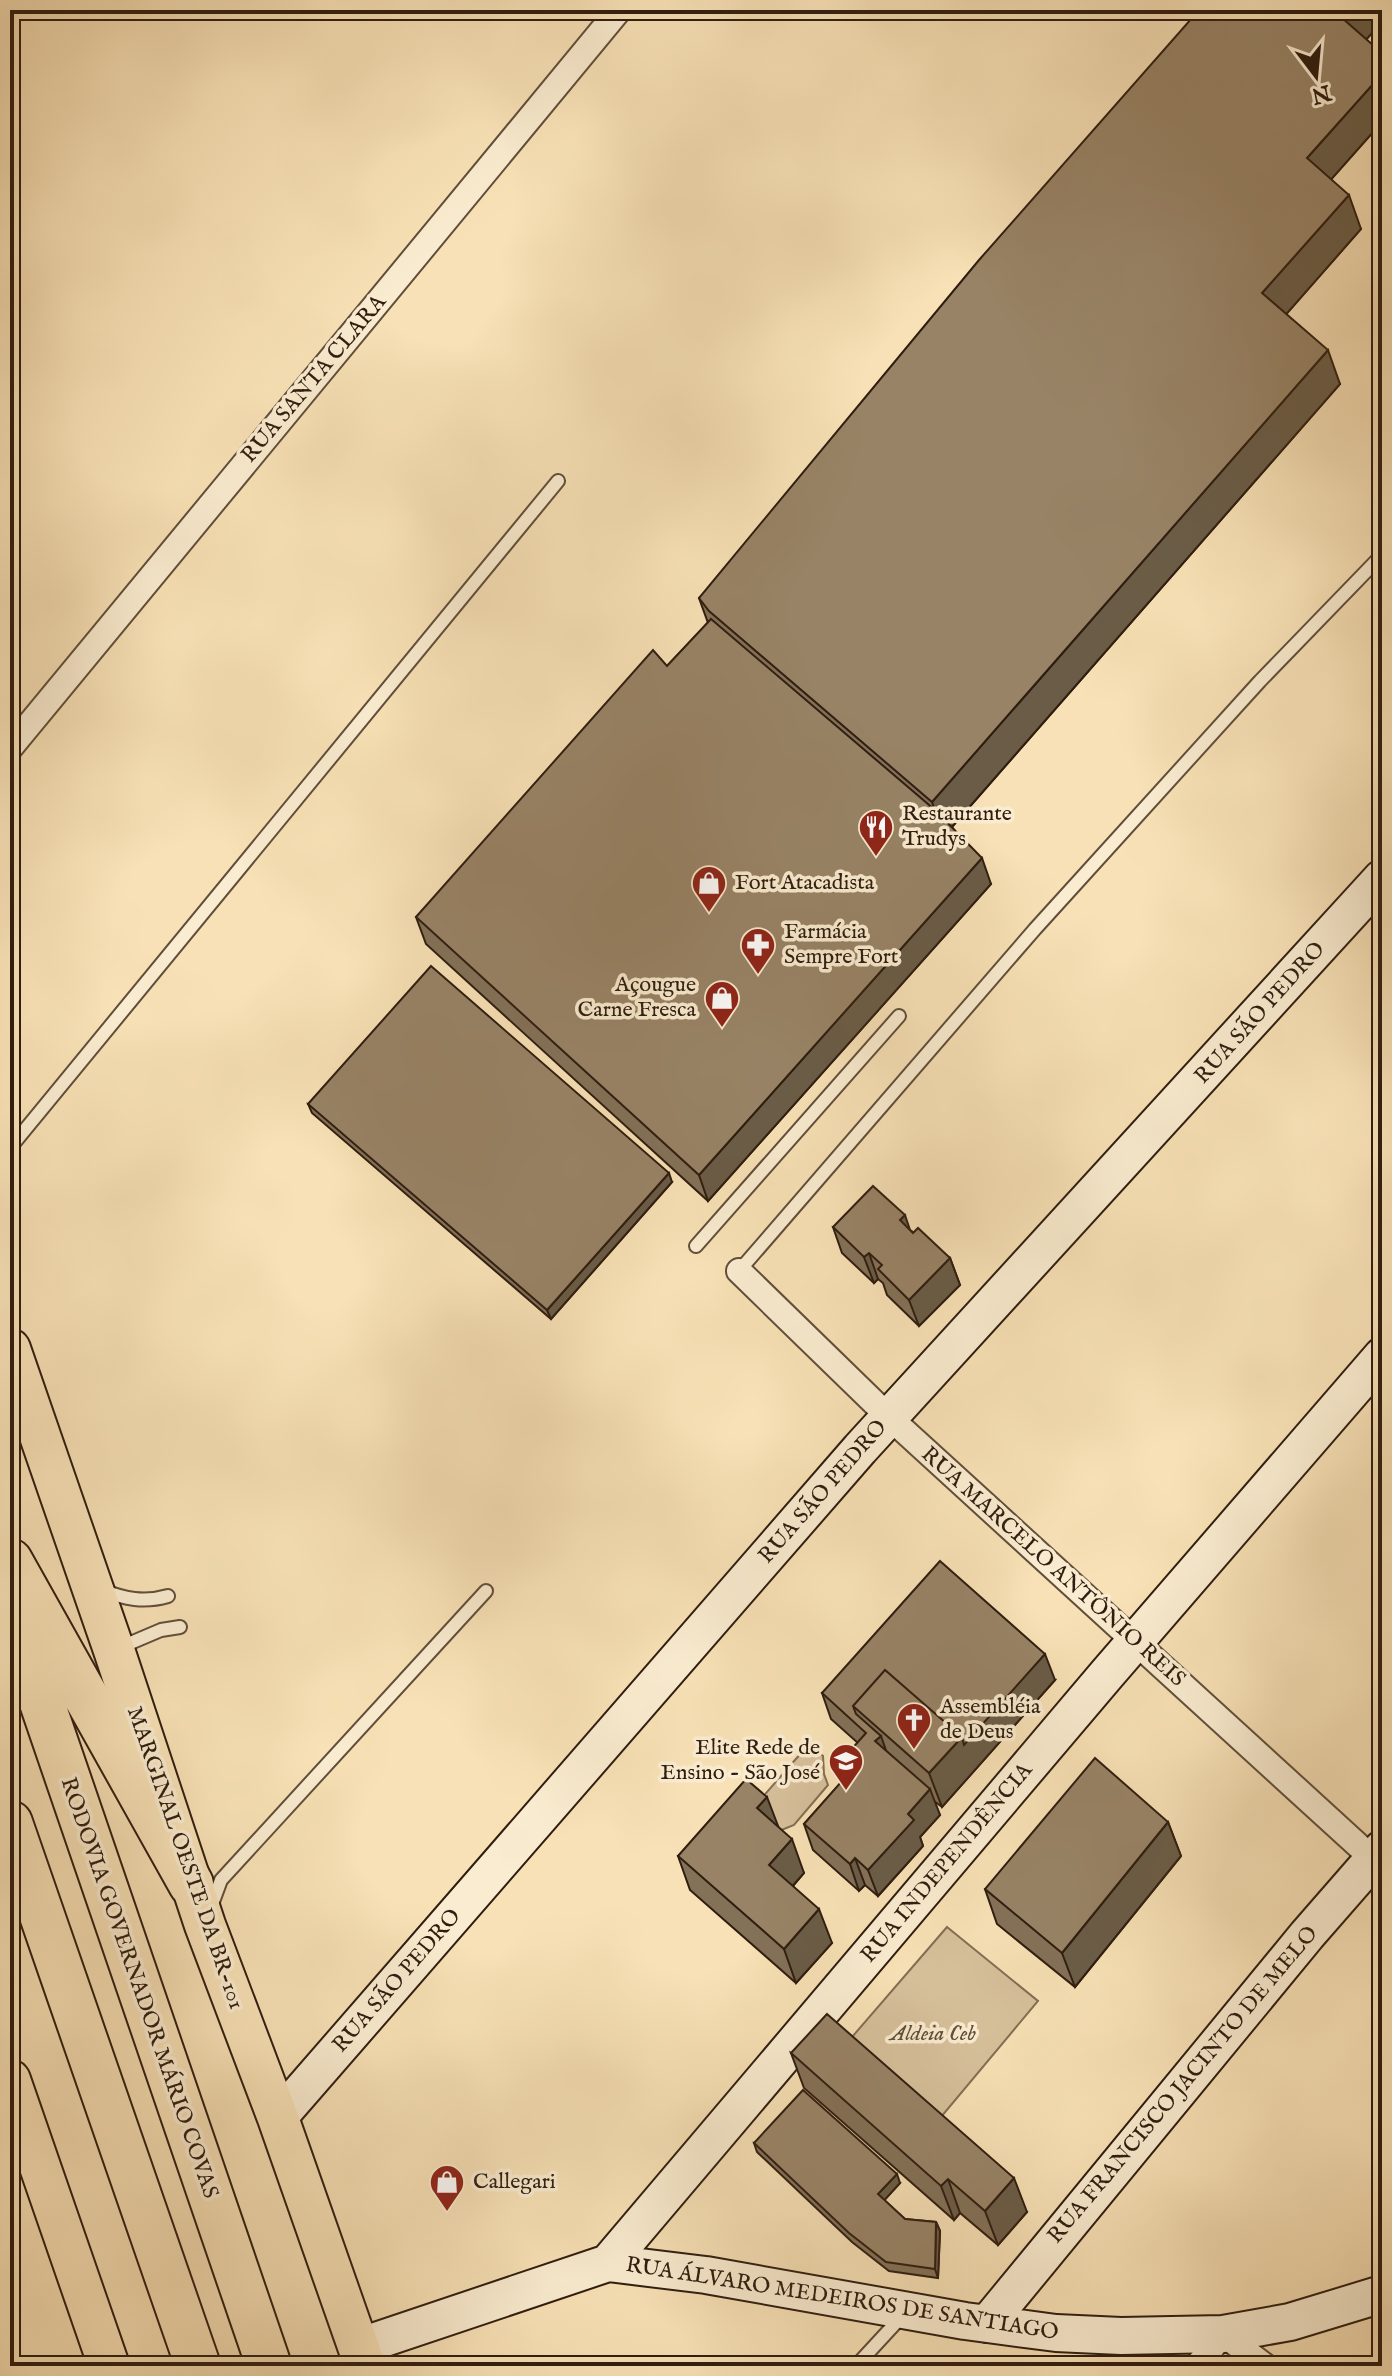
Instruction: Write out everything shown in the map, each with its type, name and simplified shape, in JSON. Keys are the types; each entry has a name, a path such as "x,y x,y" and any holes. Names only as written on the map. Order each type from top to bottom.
{"highway":[{"path":"10,1561 191,1884"},
{"name":"RODOVIA GOVERNADOR MÁRIO COVAS","path":"10,1609 269,2366"},
{"path":"10,1823 198,2366"}],"main road":[{"name":"RUA SÃO PEDRO","path":"278,2118 889,1417 1382,878"},
{"name":"MARGINAL OESTE DA BR-101","path":"10,1349 205,1925 278,2118 362,2356"},
{"name":"RUA INDEPENDÊNCIA","path":"608,2263 1382,1356"},
{"name":"RUA FRANCISCO JACINTO DE MELO","path":"987,2324 1307,1935 1378,1854"},
{"path":"10,2080 109,2366"},
{"name":"RUA ÁLVARO MEDEIROS DE SANTIAGO","path":"362,2356 608,2263 706,2275 987,2324 1056,2333 1121,2336 1223,2334 1290,2322 1382,2294"}],"street":[{"name":"RUA SANTA CLARA","path":"10,748 619,10"},
{"name":"RUA MARCELO ANTÔNIO REIS","path":"739,1271 889,1417 1136,1642 1378,1854"},
{"path":"1197,2366 1223,2334 1265,2366"}],"lane":[{"path":"10,1148 558,481"},
{"path":"739,1271 1035,929 1260,681 1382,555"},
{"path":"696,1246 899,1016"},
{"path":"91,1585 121,1598 151,1601 168,1596"},
{"path":"205,1925 221,1880 486,1591"},
{"path":"114,1650 161,1630 180,1627"},
{"path":"856,2366 906,2312"}],"green space":[{"path":"809,1744 823,1756 828,1785 794,1825 779,1831 753,1808"},
{"name":"Aldeia Ceb","path":"947,1927 1038,2001 936,2123 846,2044"}],"building":[{"path":"1199,10 1350,10 1342,18 1382,53 1382,74 1307,158 1349,195 1262,293 1328,350 932,802 709,611 699,598 979,260"},
{"name":"Fort Atacadista","path":"711,619 935,810 982,858 699,1175 416,917 653,650 667,666"},
{"path":"431,966 669,1173 547,1310 308,1104"},
{"path":"873,1186 905,1215 900,1220 913,1233 918,1228 950,1258 909,1300 878,1269 882,1265 869,1253 864,1257 833,1227"},
{"path":"940,1561 1045,1654 964,1745 962,1737 885,1670 853,1706 856,1714 881,1736 875,1741 930,1789 908,1814 914,1820 868,1870 855,1858 850,1864 804,1824 850,1772 840,1762 866,1733 822,1693"},
{"path":"885,1670 962,1737 929,1773 853,1706"},
{"path":"1095,1758 1168,1822 1062,1953 985,1889"},
{"path":"746,1779 767,1797 757,1808 792,1839 769,1865 819,1909 784,1949 678,1856"},
{"path":"827,2014 1014,2178 985,2211 948,2179 941,2186 791,2053"},
{"path":"803,2090 897,2174 878,2194 905,2219 936,2222 935,2269 886,2262 849,2233 754,2143"}],"place":[{"name":"Restaurante Trudys","path":"876,858"},
{"name":"Fort Atacadista","path":"709,914"},
{"name":"Farmácia Sempre Fort","path":"758,976"},
{"name":"Açougue Carne Fresca","path":"722,1029"},
{"name":"Assembléia de Deus","path":"914,1751"},
{"name":"Elite Rede de Ensino - São José","path":"846,1792"},
{"name":"Callegari","path":"447,2213"}]}
